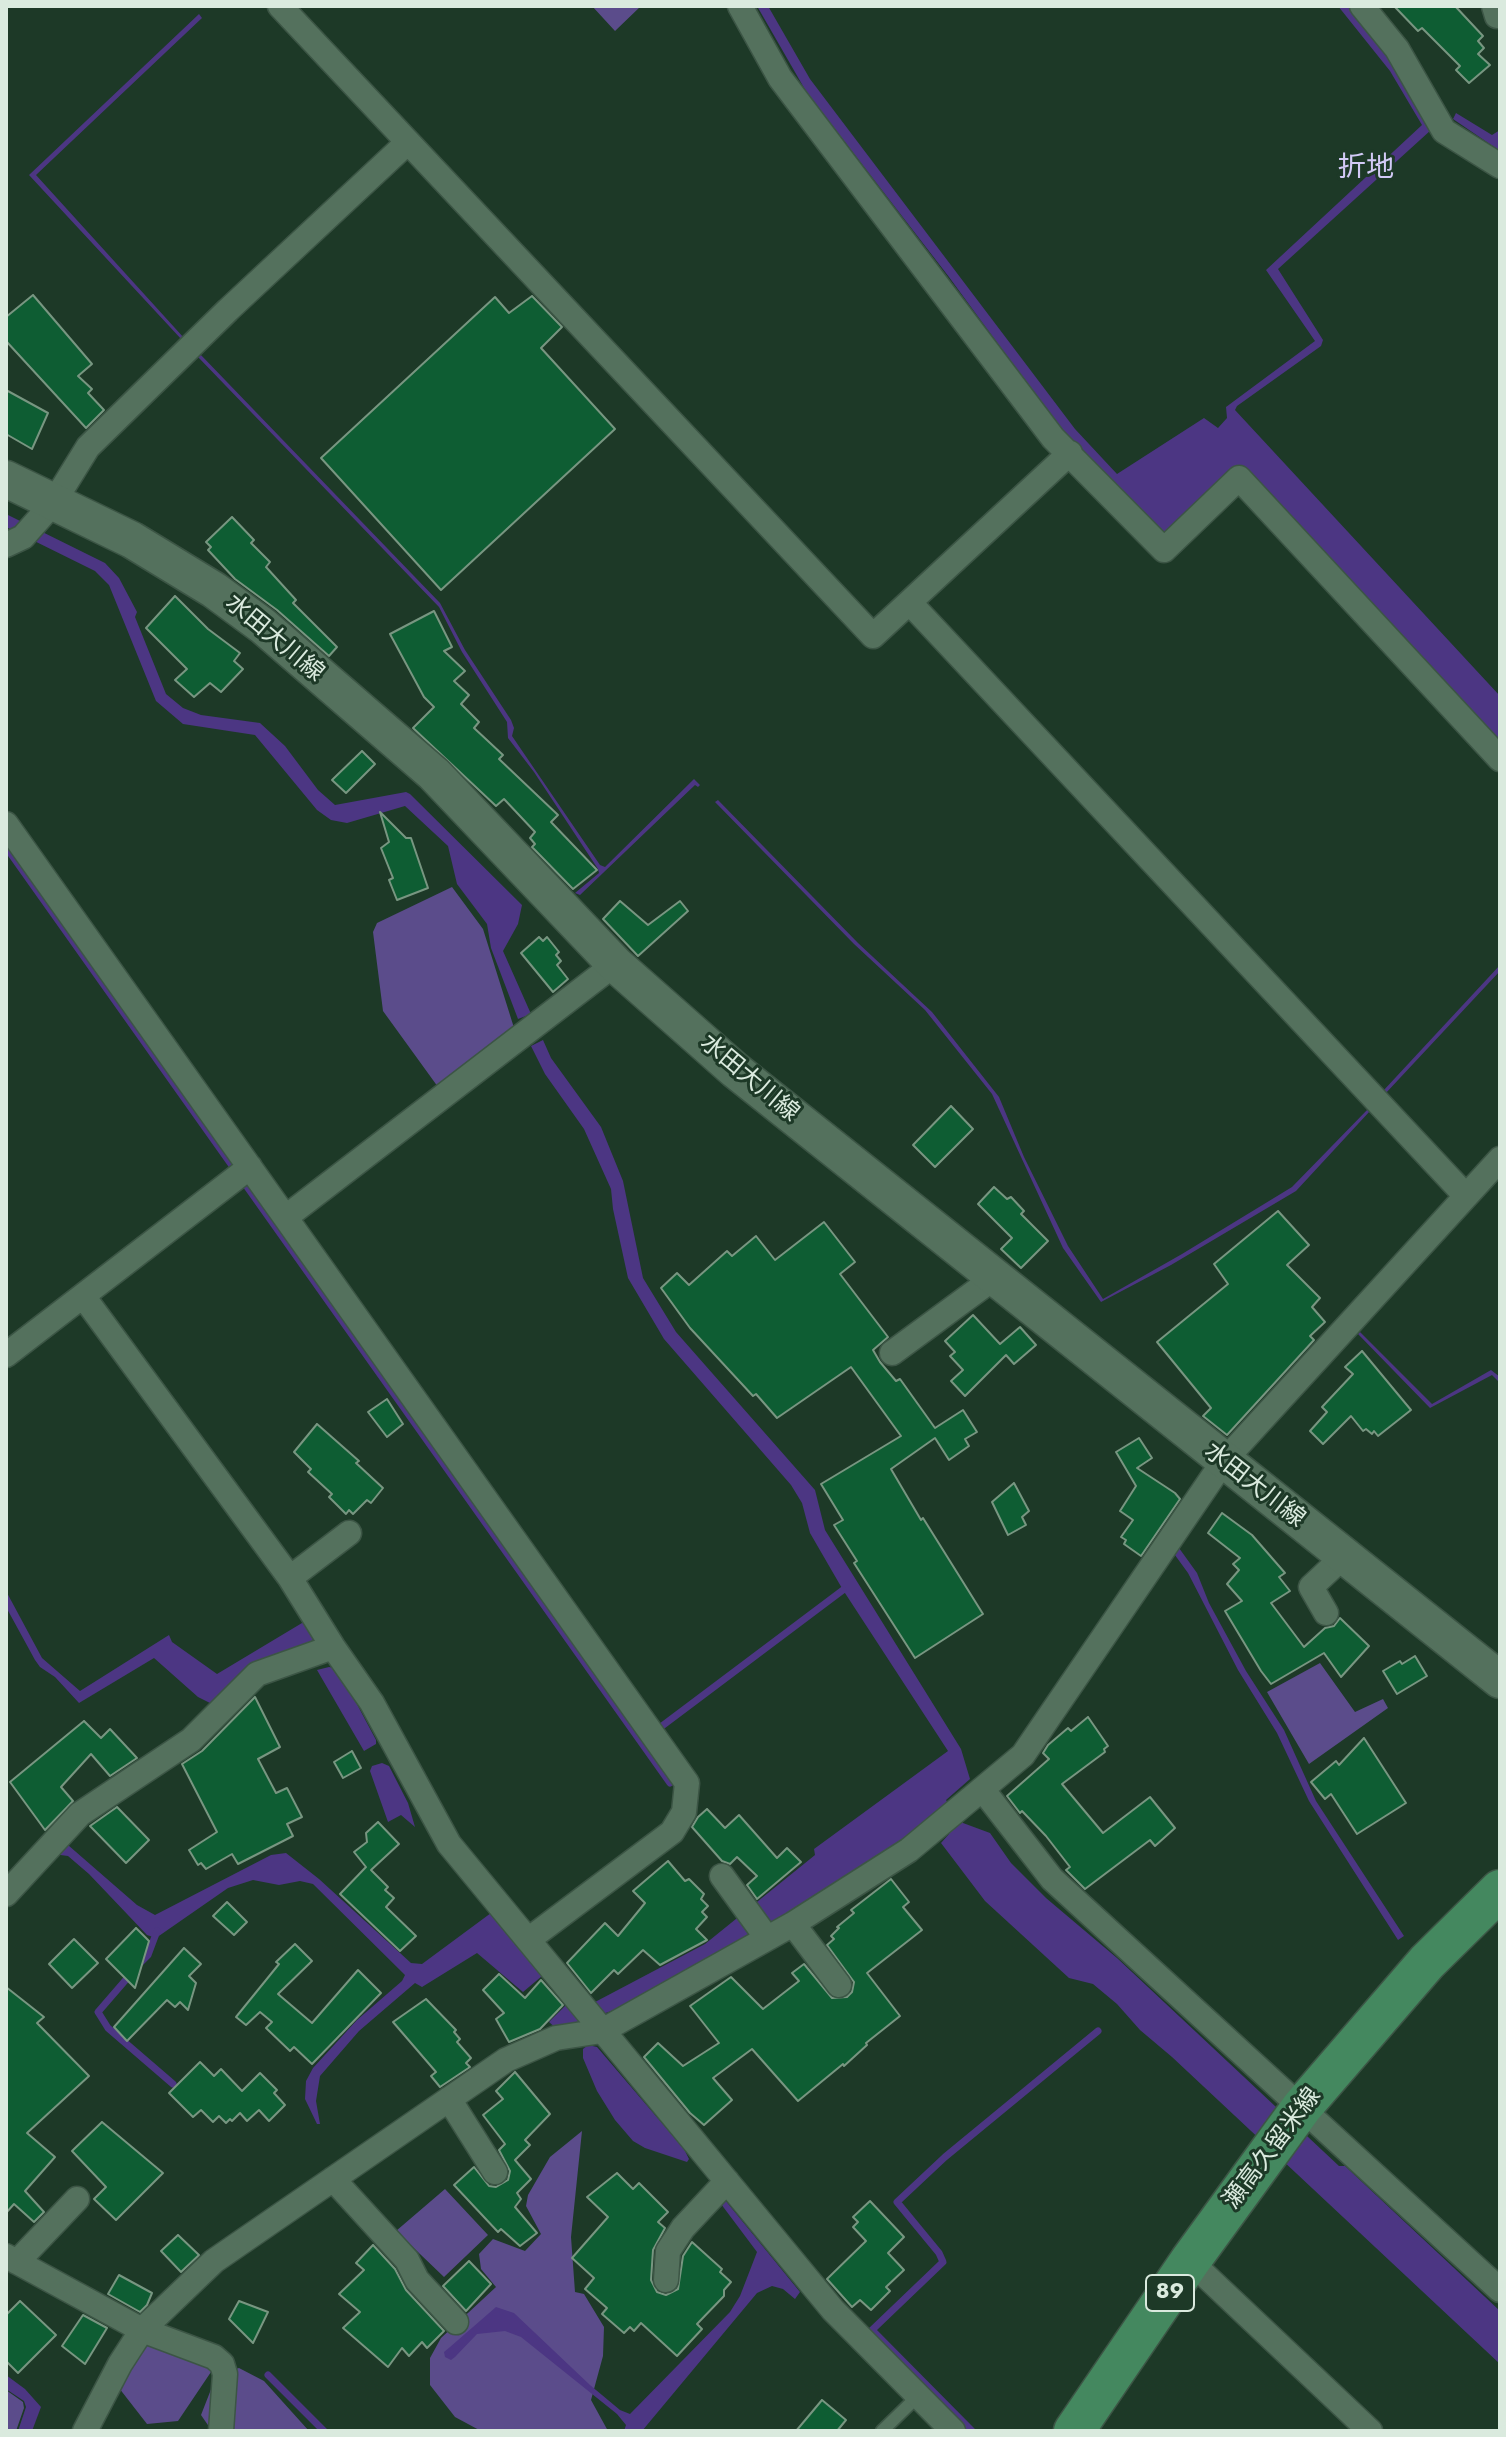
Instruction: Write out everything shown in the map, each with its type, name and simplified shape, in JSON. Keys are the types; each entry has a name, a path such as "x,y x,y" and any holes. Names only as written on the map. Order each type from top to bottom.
{"main road":[{"name":"水田大川線","path":"6,479 29,528 155,554 214,590 263,626 434,774 615,964 735,1070 1500,1680"},
{"name":"瀬高久留米線","path":"1074,2431 1190,2261 1300,2111 1427,1962 1500,1890"}],"street":[{"path":"280,6 873,636 1070,453"},
{"path":"740,6 780,78 1053,438 1164,550 1239,478 1500,759"},
{"path":"1362,6 1397,49 1444,131 1500,166"},
{"path":"29,528 88,447 228,310 408,142"},
{"path":"910,603 1466,1196"},
{"path":"6,824 687,1783 684,1812 672,1832 528,1940"},
{"path":"286,1217 615,964"},
{"path":"85,2431 120,2364 142,2330 214,2261 506,2060 556,2038 602,2031 764,1934 793,1924 909,1850 1023,1755 1223,1462 1500,1159"},
{"path":"6,1355 250,1167"},
{"path":"892,1353 994,1278"},
{"path":"83,1296 290,1578 372,1703 449,1844 833,2310 953,2431"},
{"path":"290,1578 349,1533"},
{"path":"1326,1613 1311,1587 1343,1557"},
{"path":"6,1894 80,1814 191,1740 257,1674 333,1647"},
{"path":"983,1790 1052,1879 1300,2111 1500,2290"},
{"path":"722,1876 764,1934"},
{"path":"793,1924 839,1985"},
{"path":"449,2099 495,2172"},
{"path":"333,2179 407,2260 417,2280 456,2322"},
{"path":"666,2280 668,2251 683,2228 727,2181"},
{"path":"77,2199 12,2259 142,2330 214,2357 222,2364 225,2374 221,2431"},
{"path":"1190,2261 1370,2431"}],"lane":[{"path":"882,2431 917,2397"}],"shaded area":[{"path":"592,6 641,6 615,31"},
{"path":"757,6 768,6 810,79 1075,429 1117,474 1204,418 1218,428 1227,418 1226,407 1315,341 1266,270 1422,125 1390,71 1338,6 1349,6 1393,61 1431,130 1278,269 1323,340 1321,346 1235,410 1500,696 1500,743 1239,467 1168,535 1155,533 1061,430 949,277 807,93"},
{"path":"199,14 202,18 36,175 184,338 182,340 29,175"},
{"path":"1456,113 1492,135 1500,130 1500,151 1453,119"},
{"path":"200,354 440,603 465,650 511,720 514,728 512,736 600,865 605,867 694,779 700,785 695,785 580,895 575,893 599,873 598,869 508,738 507,722 462,652 439,607 198,357"},
{"path":"6,514 105,563 119,578 137,612 135,617 166,694 183,708 201,715 260,723 285,746 318,790 335,805 406,792 410,794 522,905 518,924 503,951 531,1014 518,1019 491,948 487,924 457,884 448,846 405,806 347,823 331,820 317,810 255,735 183,724 156,701 109,585 95,571 6,527"},
{"path":"718,800 858,943 932,1012 999,1097 1024,1157 1068,1246 1103,1299 1292,1187 1368,1109 1370,1111 1296,1191 1171,1265 1101,1302 1063,1248 992,1094 925,1010 854,944 715,802"},
{"path":"452,887 483,929 515,1031 438,1087 383,1011 373,932 377,923"},
{"path":"1500,965 1500,971 1385,1094 1383,1091"},
{"path":"543,1040 551,1058 601,1127 623,1181 643,1278 676,1332 815,1490 825,1530 961,1749 970,1779 946,1800 963,1823 990,1833 1011,1863 1046,1898 1117,1958 1339,2166 1345,2166 1500,2311 1500,2364 1140,2030 1117,2004 1093,1984 1069,1978 985,1901 941,1843 949,1834 928,1818 903,1841 772,1922 614,2010 558,2030 549,2022 568,2003 578,2011 705,1944 815,1855 814,1849 948,1751 843,1590 810,1533 802,1503 791,1485 664,1339 628,1278 611,1189 584,1129 545,1074 531,1046"},
{"path":"1360,1332 1432,1404 1491,1370 1500,1377 1500,1383 1492,1375 1430,1408 1358,1334"},
{"path":"1179,1548 1197,1573 1209,1603 1246,1671 1284,1730 1316,1801 1404,1936 1398,1940 1309,1801 1277,1733 1238,1670 1188,1573 1172,1551"},
{"path":"6,1591 42,1658 80,1691 169,1635 172,1642 217,1674 307,1620 317,1634 304,1651 210,1703 198,1697 154,1658 79,1703 35,1660 6,1607"},
{"path":"1320,1663 1355,1712 1383,1699 1388,1708 1309,1764 1267,1692"},
{"path":"335,1668 342,1676 376,1740 376,1744 364,1751 317,1670"},
{"path":"382,1763 389,1766 408,1803 415,1827 401,1815 388,1822 370,1771 372,1766"},
{"path":"68,1845 137,1905 155,1915 271,1855 286,1853 411,1963 422,1964 491,1913 542,1976 523,1992 477,1953 422,1987 415,1983 359,2031 320,2076 316,2101 320,2124 317,2124 305,2099 306,2081 313,2068 357,2020 405,1975 313,1884 300,1881 279,1885 253,1880 228,1888 156,1938 147,1935 89,1874 68,1856 53,1854"},
{"path":"588,2045 597,2047 684,2149 689,2159 687,2162 633,2141 615,2120 597,2091 583,2058 583,2049"},
{"path":"582,2131 571,2237 575,2292 584,2294 604,2327 603,2356 591,2400 608,2431 481,2431 455,2417 430,2385 430,2358 441,2338 496,2287 481,2269 479,2254 493,2239 525,2251 541,2234 526,2206 528,2195 550,2157"},
{"path":"445,2189 488,2235 444,2277 396,2231"},
{"path":"725,2200 800,2292 795,2299 783,2289 772,2286 757,2293 642,2431 624,2431 626,2425 617,2414 521,2337 505,2331 477,2334 451,2360 445,2357 444,2352 496,2307 514,2313 590,2385 620,2410 630,2414 730,2312 740,2296 757,2252 721,2204"},
{"path":"150,2342 213,2369 178,2421 147,2424 119,2388 140,2346"},
{"path":"239,2368 264,2381 309,2431 212,2431 201,2415 217,2374"},
{"path":"6,2375 25,2389 41,2407 32,2431 18,2431 26,2407 24,2401 6,2389"},
{"path":"6,2390 23,2402 16,2431 6,2431"}],"building":[{"path":"1394,6 1455,6 1483,36 1478,41 1484,48 1478,54 1490,65 1469,83 1456,70 1460,66 1422,28 1418,31"},
{"path":"33,295 92,364 78,376 92,389 88,393 104,410 86,428 6,341 6,317"},
{"path":"532,296 562,327 541,348 615,429 441,590 321,458 495,297 509,313"},
{"path":"6,390 48,413 32,449 6,434"},
{"path":"232,517 270,562 266,567 296,600 293,603 337,647 329,656 277,610 235,579 208,550 211,547 206,542"},
{"path":"175,596 208,629 240,653 234,661 243,669 221,692 210,683 194,697 175,680 187,669 146,628"},
{"path":"434,611 452,647 444,651 465,671 454,681 469,695 461,704 479,722 474,728 503,755 499,759 558,815 551,822 597,870 573,889 532,847 535,844 530,838 535,832 504,799 496,806 413,728 434,707 424,697 390,634"},
{"path":"362,751 375,764 346,793 332,780"},
{"path":"380,812 406,838 411,838 428,888 397,900 389,880 393,878 381,848 389,842"},
{"path":"620,901 648,925 680,901 688,911 638,956 603,919"},
{"path":"539,937 543,941 547,937 559,952 556,955 561,961 557,965 568,979 553,992 521,953"},
{"path":"951,1106 973,1129 935,1167 913,1145"},
{"path":"994,1187 1007,1199 1011,1197 1024,1211 1021,1214 1048,1241 1021,1268 1001,1249 1012,1238 978,1204"},
{"path":"1278,1211 1309,1245 1287,1265 1320,1298 1312,1307 1325,1322 1310,1336 1314,1340 1227,1435 1203,1416 1211,1408 1157,1342 1228,1284 1214,1264"},
{"path":"824,1222 855,1262 840,1274 888,1337 873,1350 880,1362 896,1381 900,1379 935,1428 963,1410 977,1432 965,1439 969,1446 949,1460 935,1438 891,1469 983,1614 915,1658 854,1563 857,1561 834,1525 843,1520 821,1484 901,1436 851,1367 777,1418 690,1328 661,1288 677,1273 689,1285 727,1251 732,1256 756,1236 775,1260"},
{"path":"973,1315 1000,1344 1020,1327 1036,1345 1014,1364 1006,1355 965,1396 951,1381 963,1370 950,1356 955,1352 945,1341"},
{"path":"1362,1351 1411,1410 1378,1436 1374,1431 1372,1434 1366,1429 1363,1431 1351,1416 1323,1444 1310,1431 1327,1412 1322,1407 1353,1374 1345,1367"},
{"path":"387,1399 403,1424 387,1437 368,1412"},
{"path":"317,1424 359,1461 356,1463 383,1488 371,1503 367,1500 353,1514 349,1510 346,1514 329,1497 332,1494 308,1472 311,1469 294,1452"},
{"path":"1139,1438 1152,1458 1137,1468 1180,1499 1141,1556 1124,1544 1126,1540 1121,1537 1133,1520 1120,1511 1136,1486 1116,1452"},
{"path":"1014,1483 1029,1511 1022,1517 1026,1525 1008,1535 992,1502"},
{"path":"1222,1513 1252,1535 1285,1573 1279,1577 1290,1591 1271,1603 1304,1647 1325,1628 1334,1626 1340,1618 1369,1646 1341,1677 1324,1653 1271,1684 1261,1671 1225,1611 1242,1601 1227,1584 1239,1570 1233,1564 1240,1558 1208,1533"},
{"path":"1415,1656 1427,1676 1397,1694 1383,1671"},
{"path":"255,1697 280,1747 258,1759 276,1793 287,1788 302,1817 287,1824 293,1836 238,1864 232,1854 206,1869 201,1863 198,1865 189,1850 217,1832 182,1764 202,1751"},
{"path":"1088,1717 1108,1746 1105,1752 1062,1784 1103,1833 1150,1797 1175,1828 1155,1846 1150,1840 1085,1889 1066,1870 1070,1867 1046,1836 1022,1811 1020,1813 1007,1796 1049,1759 1043,1753 1048,1745 1068,1728 1071,1731"},
{"path":"84,1721 101,1738 110,1729 137,1758 110,1776 91,1754 61,1787 73,1801 45,1830 10,1782"},
{"path":"1364,1738 1406,1803 1357,1834 1331,1794 1325,1799 1311,1782 1336,1761 1339,1765"},
{"path":"352,1751 361,1768 343,1778 334,1762"},
{"path":"117,1807 149,1840 126,1863 90,1826"},
{"path":"707,1809 725,1828 739,1815 777,1858 787,1848 801,1862 757,1899 747,1885 757,1876 737,1857 730,1864 722,1861 692,1827"},
{"path":"378,1822 399,1844 371,1870 394,1898 386,1907 416,1936 400,1951 340,1894 366,1867 354,1852 367,1842 366,1833"},
{"path":"668,1861 685,1881 689,1879 704,1894 701,1899 708,1906 702,1912 707,1917 696,1929 707,1940 660,1965 643,1950 618,1974 614,1970 591,1993 567,1963 605,1923 618,1936 645,1903 633,1891"},
{"path":"891,1879 909,1902 903,1907 922,1930 867,1973 900,2016 866,2043 844,2066 798,2101 752,2049 713,2078 732,2100 704,2125 690,2113 644,2057 658,2043 683,2066 719,2043 690,2006 731,1977 763,2009 799,1981 792,1973 804,1964 832,1998 847,1997 852,1992 854,1982 827,1945 834,1939 831,1936 837,1927 854,1913 851,1910"},
{"path":"227,1902 247,1922 234,1935 213,1916"},
{"path":"136,1928 149,1941 135,1988 106,1959"},
{"path":"74,1939 98,1963 72,1988 49,1964"},
{"path":"295,1944 312,1961 278,1994 312,2023 358,1970 381,1993 312,2064 294,2047 290,2051 266,2028 272,2022 260,2012 246,2025 236,2017 279,1964 276,1962"},
{"path":"184,1948 201,1964 189,1976 196,1983 188,2010 180,2002 175,2007 167,2000 127,2041 114,2027"},
{"path":"499,1974 525,1998 541,1980 563,2005 540,2029 509,2042 496,2019 504,2013 483,1990"},
{"path":"6,1987 44,2017 37,2023 89,2076 27,2133 55,2157 25,2191 44,2212 34,2222 14,2204 6,2213"},
{"path":"426,1999 456,2030 454,2032 460,2039 457,2042 471,2058 466,2063 470,2067 440,2087 431,2076 436,2072 393,2022"},
{"path":"200,2062 214,2076 221,2069 242,2091 260,2073 277,2090 274,2093 285,2105 269,2121 259,2110 247,2121 240,2113 226,2123 219,2116 213,2122 201,2110 193,2117 169,2093"},
{"path":"515,2072 550,2114 525,2140 530,2145 515,2160 531,2179 517,2193 521,2199 515,2207 537,2233 520,2246 501,2229 498,2232 454,2185 474,2167 489,2186 496,2187 508,2180 510,2171 499,2150 505,2144 483,2115 503,2099 496,2091"},
{"path":"102,2122 163,2173 116,2220 94,2199 106,2187 72,2151"},
{"path":"617,2173 633,2189 639,2183 668,2212 658,2222 665,2228 653,2250 651,2280 657,2292 666,2295 678,2289 683,2256 692,2242 722,2269 720,2272 731,2282 724,2290 724,2296 697,2324 702,2329 677,2356 641,2323 634,2331 630,2327 624,2333 602,2314 607,2308 585,2289 594,2278 572,2258 608,2217 587,2197"},
{"path":"870,2201 904,2237 888,2253 904,2270 886,2287 890,2291 871,2310 860,2300 852,2307 827,2279 866,2241 853,2227 858,2222 853,2217"},
{"path":"178,2235 199,2255 181,2272 161,2251"},
{"path":"373,2245 395,2269 406,2290 444,2331 427,2348 422,2342 409,2356 402,2348 388,2367 343,2328 360,2312 339,2294 364,2270 356,2263"},
{"path":"469,2261 491,2284 466,2311 443,2286"},
{"path":"119,2275 152,2293 140,2312 108,2294"},
{"path":"20,2301 56,2335 18,2373 6,2361 6,2315"},
{"path":"239,2301 268,2312 253,2343 229,2319"},
{"path":"83,2315 107,2328 85,2364 62,2346"},
{"path":"822,2400 846,2420 837,2431 796,2431"}],"waterway":[{"path":"6,847 670,1783"},
{"path":"662,1726 843,1590"},
{"path":"138,1965 148,1955 157,1931"},
{"path":"130,1975 98,2012 108,2028 173,2084"},
{"path":"972,2431 872,2330 943,2262 897,2202 945,2157 1098,2031"},
{"path":"268,2375 324,2431"}],"district":[{"name":"折地","path":"1366,169"}]}
